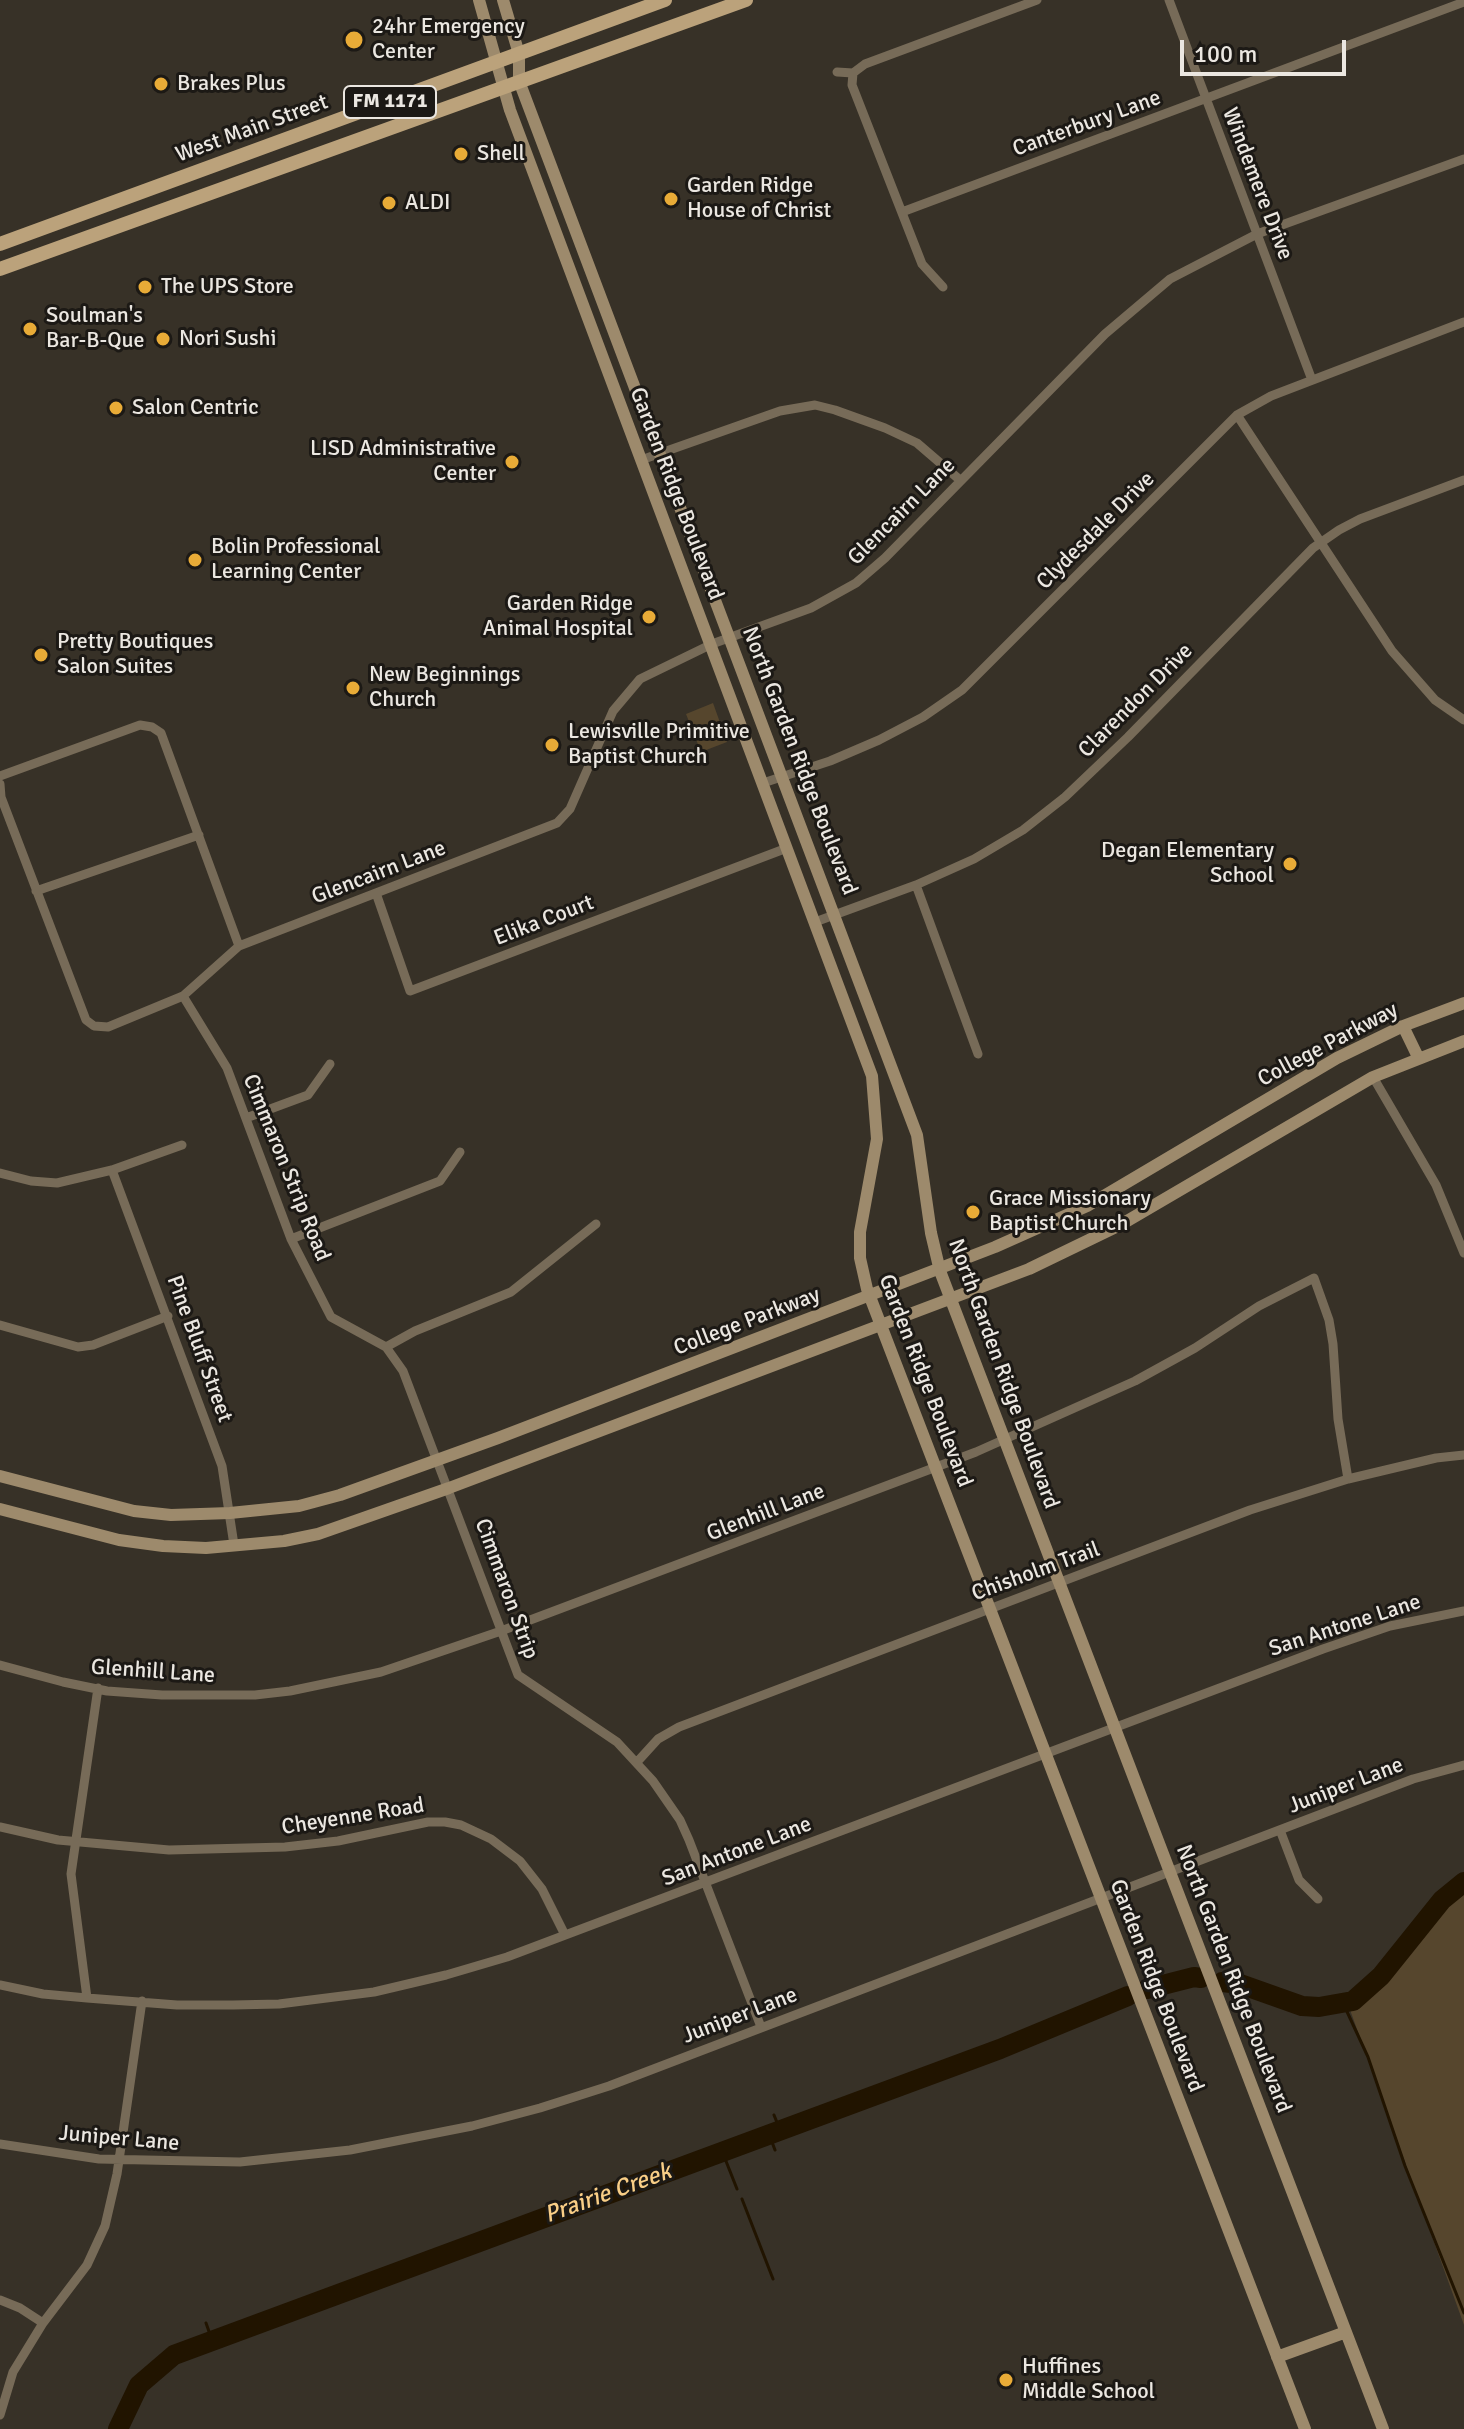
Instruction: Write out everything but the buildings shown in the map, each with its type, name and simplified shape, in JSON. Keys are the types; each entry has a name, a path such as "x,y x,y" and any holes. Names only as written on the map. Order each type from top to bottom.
{"main road":[{"name":"Garden Ridge Boulevard","path":"479,0 503,87 872,1076 877,1139 860,1232 860,1258 871,1297 1305,2429"},
{"name":"North Garden Ridge Boulevard","path":"503,0 519,54 519,81 917,1135 931,1233 940,1271 1383,2429"},
{"name":"FM 1171","path":"519,54 665,0"},
{"name":"FM 1171","path":"0,269 503,87 722,4 746,0"},
{"name":"West Main Street","path":"0,244 519,54"},
{"path":"220,164 229,187"},
{"path":"596,340 615,333"},
{"name":"College Parkway","path":"0,1476 134,1511 171,1515 299,1506 438,1461 940,1271 1087,1206 1191,1147 1310,1073 1403,1026 1464,1003"},
{"path":"1403,1026 1418,1057"},
{"path":"0,1509 119,1540 163,1546 234,1545 284,1541 318,1534 449,1488 1029,1269 1122,1224 1373,1077 1464,1041"},
{"path":"1277,2357 1346,2332"}],"street":[{"path":"837,72 853,73 865,64 1037,0"},
{"name":"Windemere Drive","path":"1169,0 1312,380"},
{"name":"Canterbury Lane","path":"902,212 1464,2"},
{"path":"853,73 852,85 922,264 943,287"},
{"name":"Glencairn Lane","path":"36,891 86,1020 94,1026 108,1027 183,996 239,946 557,823 570,809 613,711 640,679 712,644 811,608 856,583 885,558 1105,334 1170,279 1257,234 1464,159"},
{"name":"Clydesdale Drive","path":"763,783 830,761 891,734 923,717 962,690 1237,415 1271,396 1464,322"},
{"path":"641,460 780,411 815,405 885,428 917,443 960,480"},
{"path":"1237,415 1392,651 1435,700 1464,720"},
{"name":"Clarendon Drive","path":"815,922 836,917 916,885 999,846 1023,830 1065,797 1128,737 1321,542 1360,519 1464,480"},
{"path":"0,776 140,725 152,727 161,733 239,946"},
{"path":"0,784 1,797 36,891 199,835"},
{"name":"Elika Court","path":"376,893 410,991 787,848"},
{"path":"916,885 978,1054"},
{"name":"Cimmaron Strip Road","path":"183,996 227,1068 291,1239 331,1317 386,1347 403,1371 438,1461"},
{"path":"246,1118 308,1095 330,1064"},
{"path":"1373,1077 1436,1185 1464,1253"},
{"path":"0,1173 31,1181 57,1183 112,1170 182,1145"},
{"path":"291,1239 440,1181 460,1152"},
{"name":"Pine Bluff Street","path":"112,1170 222,1466 234,1545"},
{"path":"386,1347 415,1331 511,1292 596,1224"},
{"name":"Glenhill Lane","path":"0,1665 63,1682 162,1695 255,1695 302,1690 381,1672 501,1631 1004,1439 1135,1381 1195,1348 1259,1306 1314,1278 1331,1332 1338,1419 1348,1479"},
{"path":"0,1325 78,1347 93,1345 168,1316"},
{"name":"Chisholm Trail","path":"638,1761 658,1739 679,1727 1250,1510 1348,1479 1436,1458 1464,1455"},
{"name":"Cimmaron Strip","path":"438,1461 518,1675 591,1722 638,1761 680,1820 761,2027"},
{"name":"San Antone Lane","path":"0,1985 43,1994 177,2005 279,2004 374,1992 507,1957 1323,1649 1390,1626 1464,1611"},
{"path":"87,1998 72,1888 75,1841 98,1688"},
{"name":"Juniper Lane","path":"0,2144 118,2160 240,2162 322,2154 414,2139 540,2108 609,2086 1413,1779 1464,1765"},
{"name":"Cheyenne Road","path":"0,1827 75,1841 169,1850 285,1847 338,1841 428,1822 461,1825 491,1839 520,1861 542,1889 565,1935"},
{"path":"1280,1830 1299,1880 1318,1899"},
{"path":"0,2415 13,2372 43,2323 87,2265 105,2226 142,2001"},
{"path":"0,2300 43,2323"}],"shaded area":[{"path":"713,703 727,742 701,752 686,714"},
{"path":"1464,1878 1464,2325 1345,1996 1384,1971 1439,1895"}],"waterway":[{"name":"Prairie Creek","path":"1222,1982 1240,1984 1302,2006 1319,2007 1353,2001 1381,1976 1442,1900 1464,1882"},
{"name":"Prairie Creek","path":"1147,1989 1201,1978"},
{"name":"Prairie Creek","path":"118,2429 139,2385 174,2355 1000,2049 1128,1996"},
{"path":"1343,2003 1368,2057 1405,2166 1464,2313"},
{"path":"774,2115 780,2130"},
{"path":"769,2134 775,2150"},
{"path":"722,2151 737,2189"},
{"path":"742,2199 773,2279"},
{"path":"206,2323 212,2340"}],"place":[{"name":"24hr Emergency Center","path":"354,40"},
{"name":"Brakes Plus","path":"161,84"},
{"name":"Shell","path":"461,154"},
{"name":"Garden Ridge House of Christ","path":"671,199"},
{"name":"ALDI","path":"389,203"},
{"name":"The UPS Store","path":"145,287"},
{"name":"Soulman's Bar-B-Que","path":"30,329"},
{"name":"Nori Sushi","path":"163,339"},
{"name":"Salon Centric","path":"116,408"},
{"name":"LISD Administrative Center","path":"512,462"},
{"name":"Bolin Professional Learning Center","path":"195,560"},
{"name":"Garden Ridge Animal Hospital","path":"649,617"},
{"name":"Pretty Boutiques Salon Suites","path":"41,655"},
{"name":"New Beginnings Church","path":"353,688"},
{"name":"Lewisville Primitive Baptist Church","path":"552,745"},
{"name":"Degan Elementary School","path":"1290,864"},
{"name":"Grace Missionary Baptist Church","path":"973,1212"},
{"name":"Huffines Middle School","path":"1006,2380"}]}
